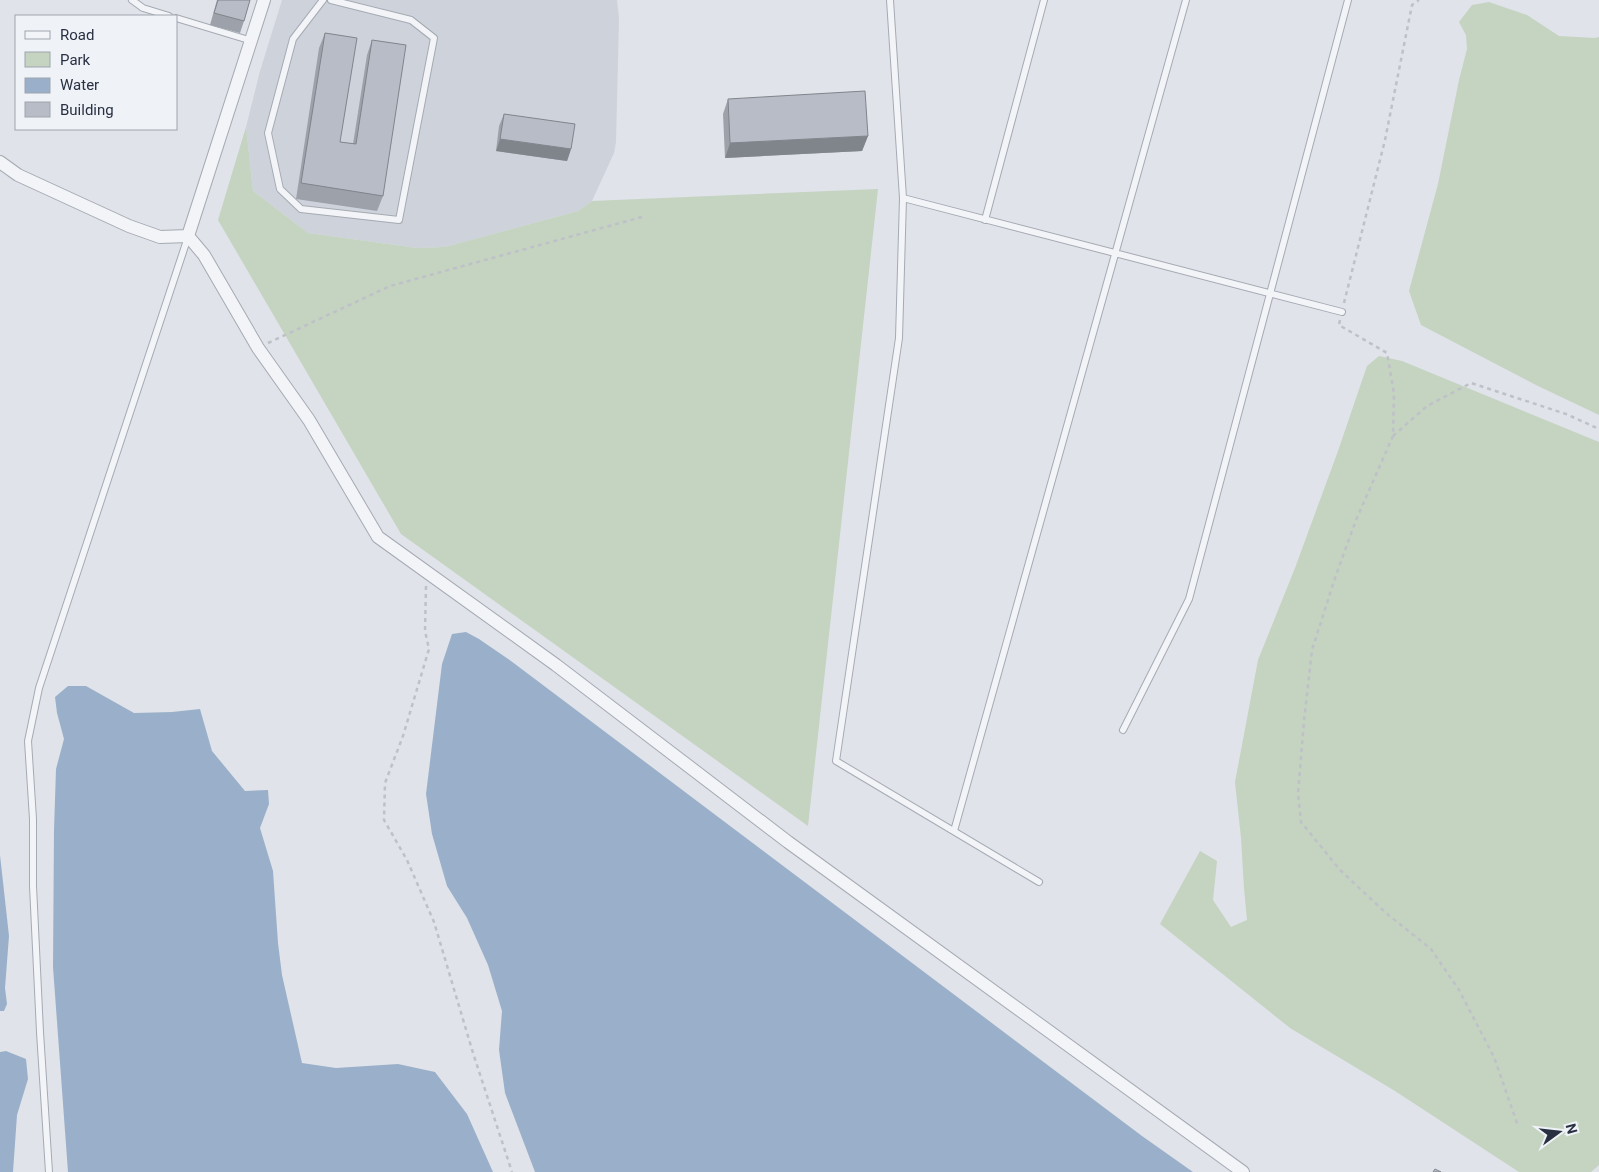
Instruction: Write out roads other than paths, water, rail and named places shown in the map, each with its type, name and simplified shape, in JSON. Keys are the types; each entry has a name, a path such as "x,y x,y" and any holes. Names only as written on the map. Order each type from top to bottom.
{"street":[{"path":"188,236 264,0"},
{"path":"0,162 18,175 129,226 160,237 188,236"},
{"path":"188,236 204,255 258,348 309,420 378,537 556,665 788,842 1243,1172"}],"lane":[{"path":"132,0 143,8 166,15"},
{"path":"323,0 293,39 268,133 280,189 301,209 399,220 434,38 411,20 331,0"},
{"path":"890,0 903,198 899,338 836,761 1039,882"},
{"path":"984,220 1044,0"},
{"path":"954,831 1186,0"},
{"path":"1123,730 1189,599 1348,0"},
{"path":"178,19 252,41"},
{"path":"903,198 1342,312"},
{"path":"49,1172 40,1032 28,741 38,688 188,236"}],"water":[{"path":"466,632 511,661 1142,1136 1193,1172 535,1172 505,1093 499,1050 502,1011 488,965 467,918 447,886 432,834 426,794 442,664 452,634"},
{"path":"68,686 86,686 134,713 200,709 212,751 245,791 268,790 269,804 260,828 273,871 282,975 302,1063 336,1068 398,1064 435,1072 467,1114 493,1172 68,1172 53,967 56,769 64,739 55,697"},
{"path":"0,855 9,936 5,988 7,1004 4,1011 0,1011"},
{"path":"6,1051 26,1059 28,1079 17,1115 13,1172 0,1172 0,1052"}]}
